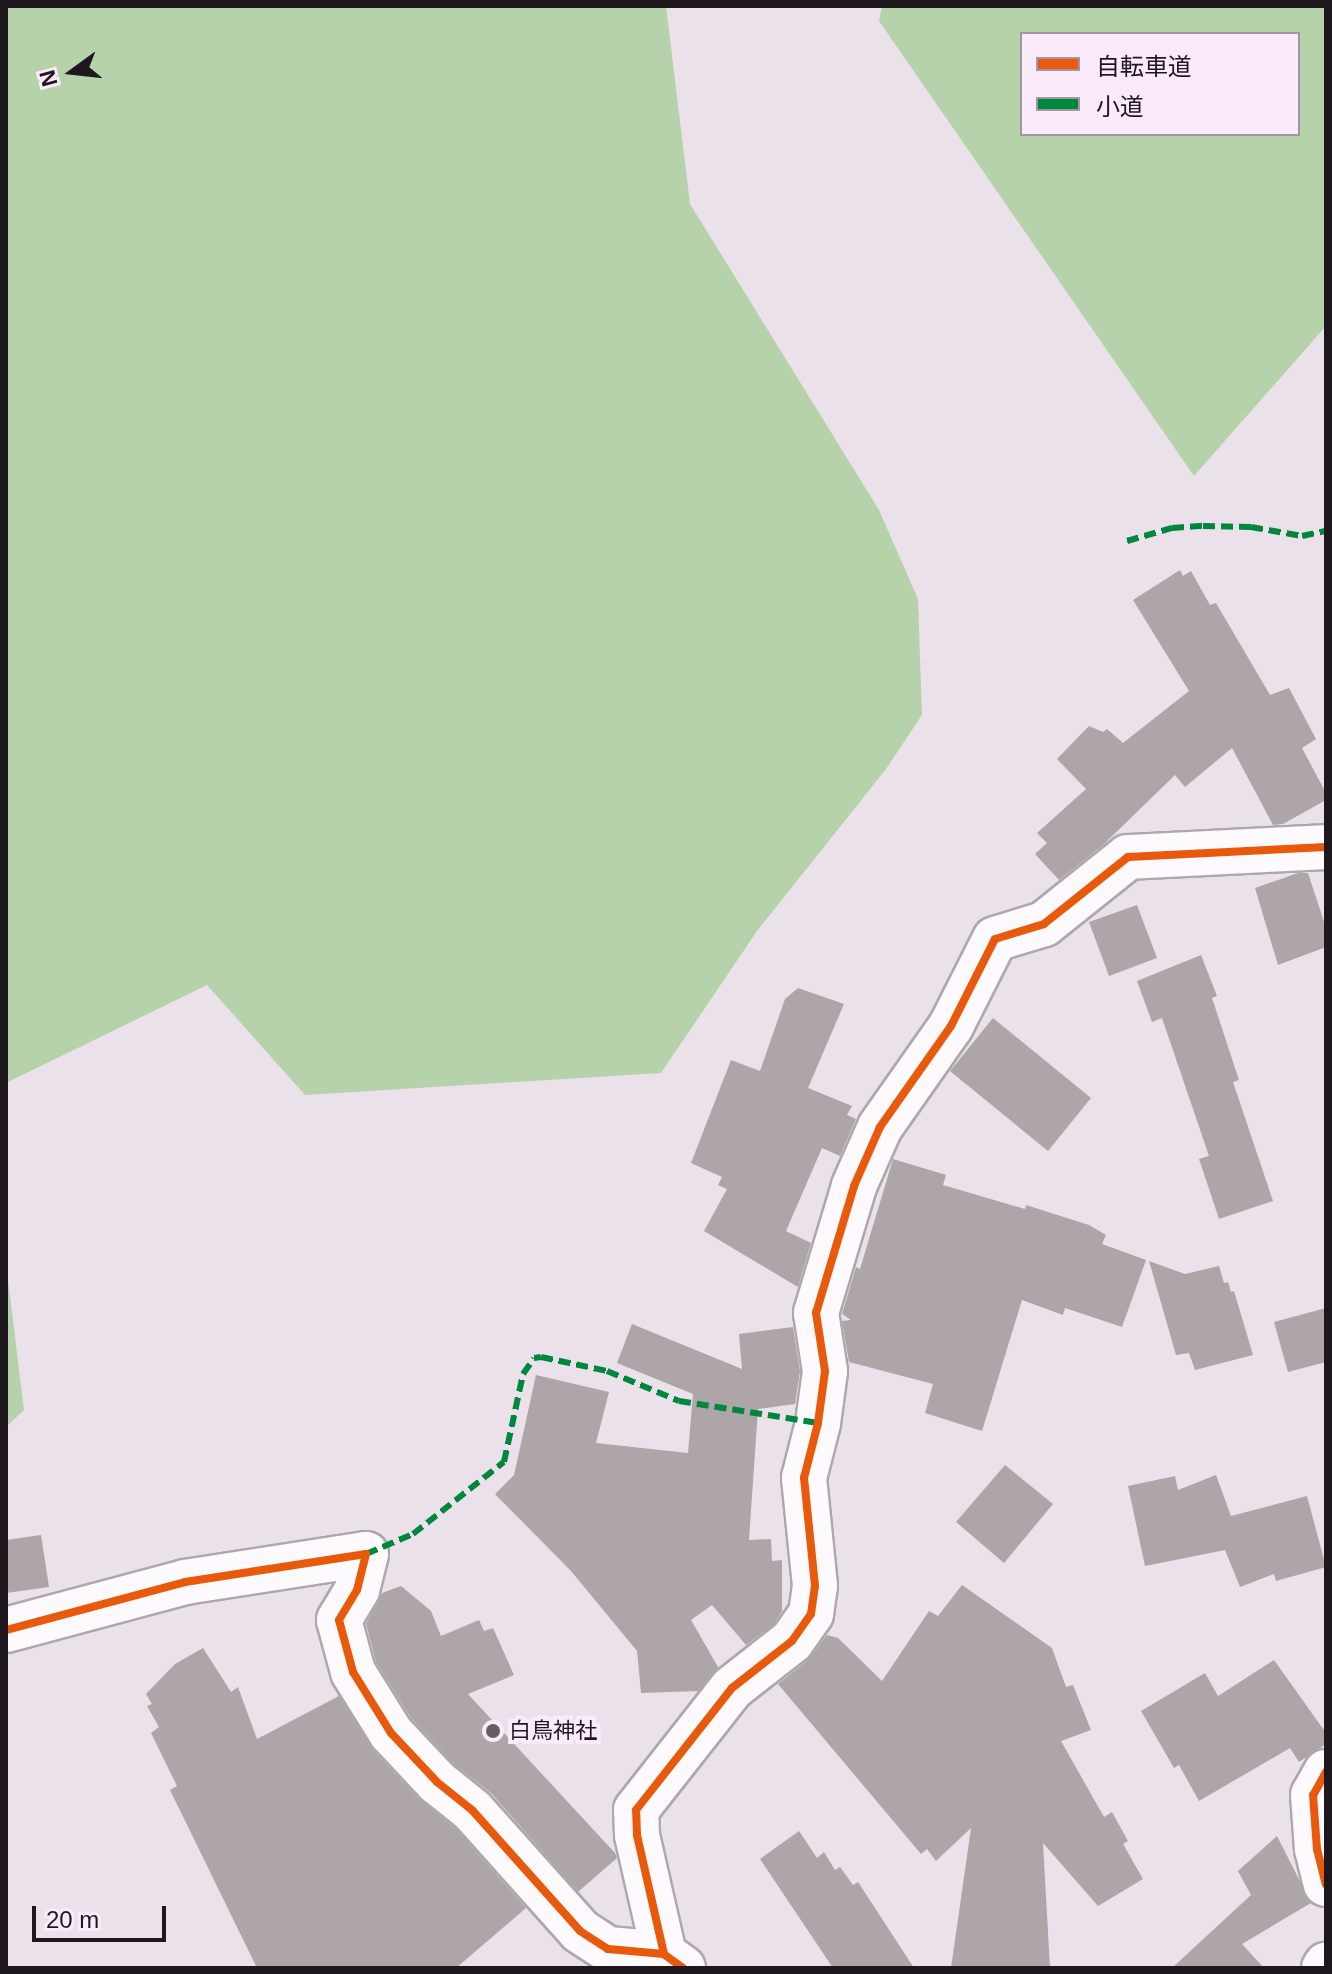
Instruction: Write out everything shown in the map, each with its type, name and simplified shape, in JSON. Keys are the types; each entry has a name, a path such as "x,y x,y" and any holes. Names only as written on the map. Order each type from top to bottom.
{"street":[{"path":"6,1630 185,1582 366,1554 357,1590 339,1620 353,1672 391,1733 437,1782 472,1810 580,1931 608,1949 674,1961 637,1835 636,1810 732,1688 792,1641 811,1614 815,1586 804,1478 818,1423 825,1371 816,1313 854,1186 880,1127 951,1026 995,939 1044,924 1128,857 1326,847"},
{"path":"1326,1772 1313,1795 1317,1849 1326,1884"}],"green space":[{"path":"6,6 666,6 690,204 879,510 918,599 922,715 886,769 757,931 661,1073 305,1095 207,985 6,1083"},
{"path":"882,6 1326,6 1326,326 1194,476 879,21"},
{"path":"6,1263 24,1410 6,1427"}],"building":[{"path":"1180,570 1183,576 1191,571 1210,605 1216,603 1270,695 1289,688 1316,739 1302,748 1326,793 1326,800 1283,824 1273,825 1232,748 1185,787 1175,775 1103,845 1059,880 1035,854 1047,843 1037,833 1086,789 1057,759 1089,726 1103,732 1107,729 1123,743 1189,691 1133,600"},
{"path":"1298,873 1308,873 1326,928 1326,947 1278,965 1255,888"},
{"path":"1137,905 1157,958 1109,976 1089,922"},
{"path":"1201,955 1217,996 1212,998 1239,1080 1233,1082 1273,1201 1219,1219 1199,1159 1209,1156 1162,1018 1152,1022 1137,981"},
{"path":"798,988 844,1004 808,1088 852,1106 847,1115 856,1119 840,1156 822,1148 786,1231 811,1243 798,1287 704,1231 727,1189 718,1185 722,1177 691,1163 731,1060 760,1071 785,999"},
{"path":"993,1018 1091,1098 1048,1151 950,1071"},
{"path":"893,1159 946,1175 943,1185 1025,1209 1026,1205 1089,1225 1106,1235 1102,1244 1146,1260 1122,1327 1065,1308 1063,1315 1022,1300 982,1431 925,1413 933,1384 849,1362 842,1321 851,1320 842,1314 856,1267 860,1269"},
{"path":"1149,1261 1185,1274 1219,1266 1224,1283 1228,1282 1231,1292 1234,1291 1253,1355 1195,1370 1189,1353 1176,1355"},
{"path":"1326,1308 1326,1362 1288,1372 1274,1322"},
{"path":"632,1324 742,1369 739,1334 793,1327 800,1371 795,1404 758,1409 749,1540 771,1539 772,1561 782,1560 782,1611 774,1624 746,1645 712,1605 691,1620 718,1667 698,1691 641,1693 637,1651 571,1571 495,1494 514,1475 536,1375 609,1392 596,1443 688,1453 693,1394 617,1363"},
{"path":"1005,1465 1053,1504 1004,1563 956,1522"},
{"path":"1216,1475 1231,1516 1307,1496 1326,1567 1276,1581 1274,1574 1240,1587 1225,1550 1145,1566 1128,1486 1175,1476 1178,1490"},
{"path":"41,1535 49,1587 6,1593 6,1540"},
{"path":"962,1585 1052,1648 1066,1687 1073,1685 1091,1730 1061,1741 1104,1817 1112,1812 1128,1841 1123,1844 1143,1879 1098,1906 1043,1843 1050,1968 951,1968 971,1828 936,1861 927,1849 921,1854 778,1684 808,1660 827,1635 838,1638 882,1681 929,1611 938,1616"},
{"path":"401,1586 431,1611 441,1636 479,1620 484,1631 493,1628 514,1675 468,1694 617,1858 578,1892 491,1793 454,1764 411,1718 376,1662 366,1624 382,1593"},
{"path":"203,1648 231,1692 238,1687 257,1739 339,1696 373,1750 419,1799 455,1828 526,1908 456,1968 257,1968 170,1790 177,1786 151,1733 159,1727 147,1706 152,1704 146,1694 175,1664"},
{"path":"1274,1660 1326,1733 1326,1744 1299,1762 1290,1748 1199,1801 1179,1765 1174,1768 1141,1711 1205,1673 1218,1696"},
{"path":"799,1831 817,1858 824,1852 835,1870 840,1867 853,1885 858,1882 914,1968 833,1968 760,1859"},
{"path":"1277,1836 1311,1903 1242,1944 1264,1968 1172,1968 1251,1895 1238,1871"}],"marked path":[{"path":"1127,541 1172,528 1203,526 1251,527 1302,536 1326,531"},
{"path":"366,1554 413,1534 504,1462 523,1374 534,1358 607,1371 679,1401 818,1423"}],"cycle path":[{"path":"683,1968 664,1954 637,1835 636,1810 732,1688 792,1641 811,1614 815,1586 804,1478 818,1423 825,1371 816,1313 854,1186 880,1127 951,1026 995,939 1044,924 1128,857 1326,847"},
{"path":"6,1630 185,1582 366,1554 357,1590 339,1620 353,1672 391,1733 437,1782 472,1810 580,1931 608,1949 664,1954"},
{"path":"1326,1772 1313,1795 1317,1849 1326,1884"}],"place":[{"name":"白鳥神社","path":"493,1731"}]}
